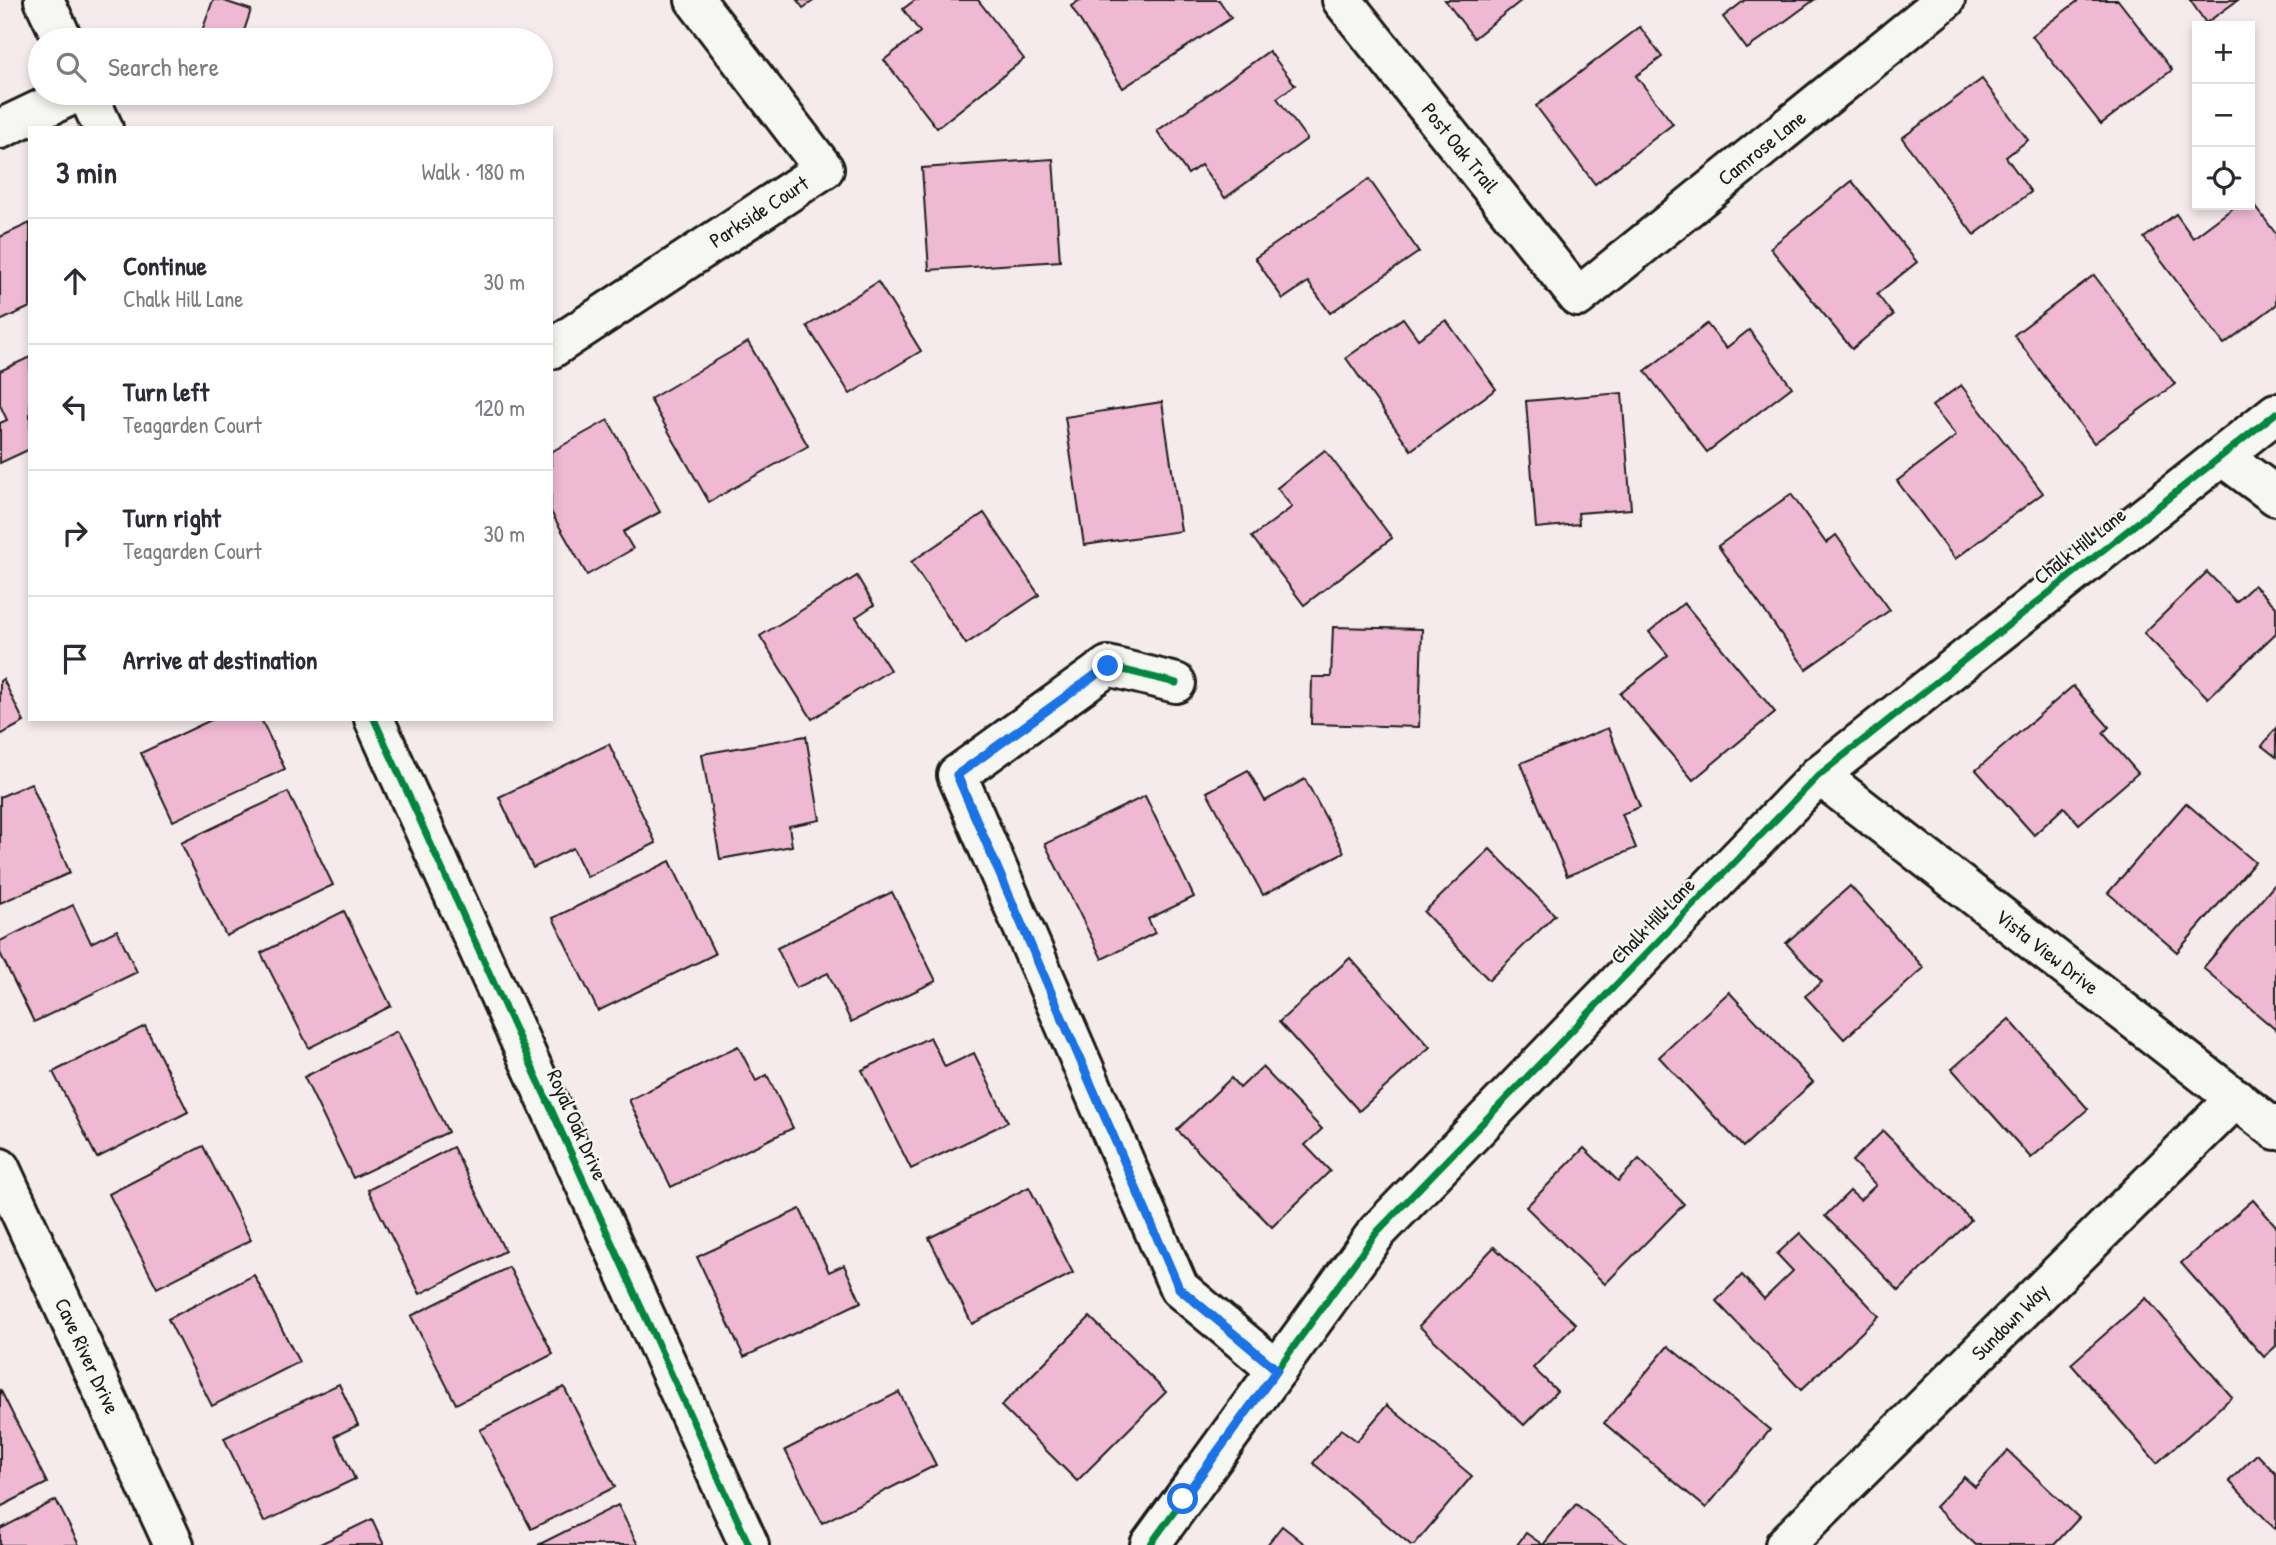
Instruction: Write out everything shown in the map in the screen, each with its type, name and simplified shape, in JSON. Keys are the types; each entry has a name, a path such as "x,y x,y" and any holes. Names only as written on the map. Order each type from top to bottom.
{"street":[{"path":"44,0 57,28"},
{"name":"Parkside Court","path":"553,348 824,169 695,0"},
{"name":"Post Oak Trail","path":"1342,0 1578,297"},
{"name":"Camrose Lane","path":"1578,297 1945,0"},
{"path":"0,129 51,105"},
{"path":"92,105 102,126"},
{"name":"Chalk Hill Lane","path":"1150,1545 1377,1232 1818,775 2276,414"},
{"path":"2222,456 2276,496"},
{"path":"1176,683 1108,666 957,775 1179,1288 1277,1370"},
{"name":"Royal Oak Drive","path":"375,721 749,1545"},
{"name":"Vista View Drive","path":"1818,775 2276,1130"},
{"name":"Sundown Way","path":"1785,1545 2235,1098"},
{"name":"Cave River Drive","path":"0,1168 174,1545"}],"building":[{"path":"213,0 251,10 245,28 203,28"},
{"path":"797,0 815,0 803,8"},
{"path":"915,0 978,0 1024,59 937,128 884,60 920,32 903,9"},
{"path":"1080,0 1219,0 1231,18 1123,88 1071,6"},
{"path":"1445,0 1522,0 1474,38"},
{"path":"1745,0 1814,0 1747,49 1723,17"},
{"path":"2079,0 2118,0 2172,70 2101,124 2032,36"},
{"path":"2190,0 2238,0 2209,21 2205,21"},
{"path":"1640,27 1662,57 1636,76 1673,124 1595,184 1536,106"},
{"path":"1269,51 1295,85 1277,98 1307,139 1225,198 1201,165 1188,174 1157,131"},
{"path":"1982,79 2028,140 2006,157 2031,192 1974,235 1902,138"},
{"path":"1053,159 1060,261 929,270 922,168"},
{"path":"1369,179 1419,252 1330,313 1308,282 1283,299 1255,258"},
{"path":"1852,181 1917,262 1877,294 1893,315 1852,349 1770,248"},
{"path":"2255,206 2276,234 2276,305 2224,344 2144,238 2176,214 2193,238 2230,210 2255,210"},
{"path":"28,224 28,308 0,321 0,237"},
{"path":"2094,275 2175,384 2094,443 2014,335"},
{"path":"878,282 921,351 850,394 807,326"},
{"path":"1403,318 1418,339 1446,320 1496,389 1411,450 1346,358"},
{"path":"1707,324 1726,348 1749,330 1792,387 1707,452 1645,371"},
{"path":"748,342 808,446 709,502 650,399"},
{"path":"28,358 28,450 0,463 0,423 7,420 0,405 0,371"},
{"path":"1961,385 2043,493 1955,559 1897,481 1956,436 1932,406"},
{"path":"1622,393 1631,509 1578,513 1579,524 1536,528 1526,401"},
{"path":"1162,402 1181,531 1084,545 1065,417"},
{"path":"608,420 660,512 623,532 633,549 587,575 553,516 553,451"},
{"path":"1325,450 1392,538 1304,605 1252,537 1292,507 1277,488"},
{"path":"1791,494 1826,543 1836,535 1890,610 1806,669 1718,546"},
{"path":"984,513 1039,595 966,644 911,562"},
{"path":"2207,572 2236,602 2254,585 2276,607 2276,633 2208,698 2144,633"},
{"path":"857,576 874,605 856,617 890,670 812,719 760,636"},
{"path":"1684,603 1775,712 1693,780 1620,694 1668,655 1649,632"},
{"path":"1333,627 1422,629 1419,727 1311,724 1312,677 1331,677"},
{"path":"3,679 24,722 0,735 0,681"},
{"path":"2073,686 2109,727 2103,733 2138,773 2079,824 2064,807 2034,835 1976,770"},
{"path":"209,721 262,721 285,769 173,821 141,753"},
{"path":"1608,728 1640,807 1622,814 1636,848 1567,876 1521,763"},
{"path":"2276,728 2276,757 2262,746"},
{"path":"806,736 820,820 789,826 792,846 720,859 702,754"},
{"path":"609,744 656,843 587,877 573,848 533,868 499,797"},
{"path":"1248,770 1265,801 1305,779 1344,852 1263,895 1207,792"},
{"path":"31,783 70,873 0,903 0,797"},
{"path":"288,792 333,885 226,936 181,843"},
{"path":"1145,796 1194,897 1148,919 1155,933 1102,959 1045,844"},
{"path":"2186,803 2255,862 2177,952 2108,893"},
{"path":"1490,849 1555,915 1489,980 1424,912"},
{"path":"670,861 715,954 598,1011 553,918"},
{"path":"2276,883 2276,1030 2203,968"},
{"path":"1850,886 1924,968 1844,1039 1805,996 1822,982 1786,943"},
{"path":"892,892 936,981 851,1022 828,973 796,988 777,948"},
{"path":"73,905 91,943 117,930 137,972 34,1022 0,953 0,941"},
{"path":"344,911 391,1006 309,1048 261,953"},
{"path":"1350,958 1430,1047 1359,1111 1279,1022"},
{"path":"1729,992 1813,1082 1743,1147 1659,1057"},
{"path":"2009,1019 2088,1109 2031,1158 1952,1069"},
{"path":"145,1026 188,1112 97,1158 53,1072"},
{"path":"397,1031 448,1132 353,1178 304,1077"},
{"path":"930,1037 945,1067 974,1053 1008,1122 911,1169 862,1070"},
{"path":"738,1046 756,1081 767,1075 793,1128 671,1187 629,1100"},
{"path":"1262,1067 1322,1129 1305,1145 1330,1171 1272,1227 1177,1130 1231,1078 1240,1088"},
{"path":"1883,1131 1971,1220 1899,1291 1825,1216 1850,1191 1860,1200 1876,1185 1852,1161"},
{"path":"203,1146 251,1240 157,1288 109,1194"},
{"path":"453,1147 505,1251 420,1294 368,1190"},
{"path":"1584,1148 1618,1181 1639,1159 1684,1204 1605,1284 1526,1207"},
{"path":"1029,1187 1073,1273 972,1324 929,1238"},
{"path":"2253,1200 2276,1226 2276,1346 2264,1357 2181,1263"},
{"path":"800,1209 829,1272 844,1265 861,1302 744,1357 697,1257"},
{"path":"1800,1233 1879,1316 1801,1390 1716,1301 1742,1275 1764,1299 1793,1271 1777,1254"},
{"path":"1494,1247 1576,1324 1533,1368 1557,1391 1524,1425 1419,1326"},
{"path":"509,1267 553,1354 456,1404 411,1316"},
{"path":"254,1275 299,1362 212,1406 168,1319"},
{"path":"2146,1298 2232,1397 2157,1463 2071,1364"},
{"path":"1090,1317 1166,1392 1077,1481 1001,1406"},
{"path":"1668,1346 1770,1430 1706,1508 1604,1423"},
{"path":"339,1384 358,1425 335,1436 355,1479 264,1522 224,1438"},
{"path":"564,1387 615,1487 531,1529 480,1430"},
{"path":"0,1389 47,1483 0,1507"},
{"path":"899,1392 936,1465 822,1523 785,1450"},
{"path":"1387,1405 1472,1476 1414,1545 1313,1463 1341,1429 1357,1441"},
{"path":"2008,1451 2079,1518 2054,1545 1976,1545 1935,1507 1964,1477 1975,1487"},
{"path":"2257,1454 2276,1474 2276,1530 2229,1481"},
{"path":"56,1500 79,1545 0,1545 0,1529"},
{"path":"1576,1504 1628,1545 1543,1545"},
{"path":"618,1505 638,1545 538,1545"},
{"path":"372,1519 384,1545 318,1545"},
{"path":"1282,1526 1306,1545 1267,1545"},
{"path":"1526,1533 1543,1545 1517,1545"}],"cycle path":[{"path":"1150,1545 1377,1232 1819,775 2276,413"},
{"path":"1176,683 1108,666 957,775 1179,1288 1277,1370"},
{"path":"375,721 749,1545"}],"route":[{"path":"1108,666 957,775 1179,1288 1277,1370 1183,1499"}]}
